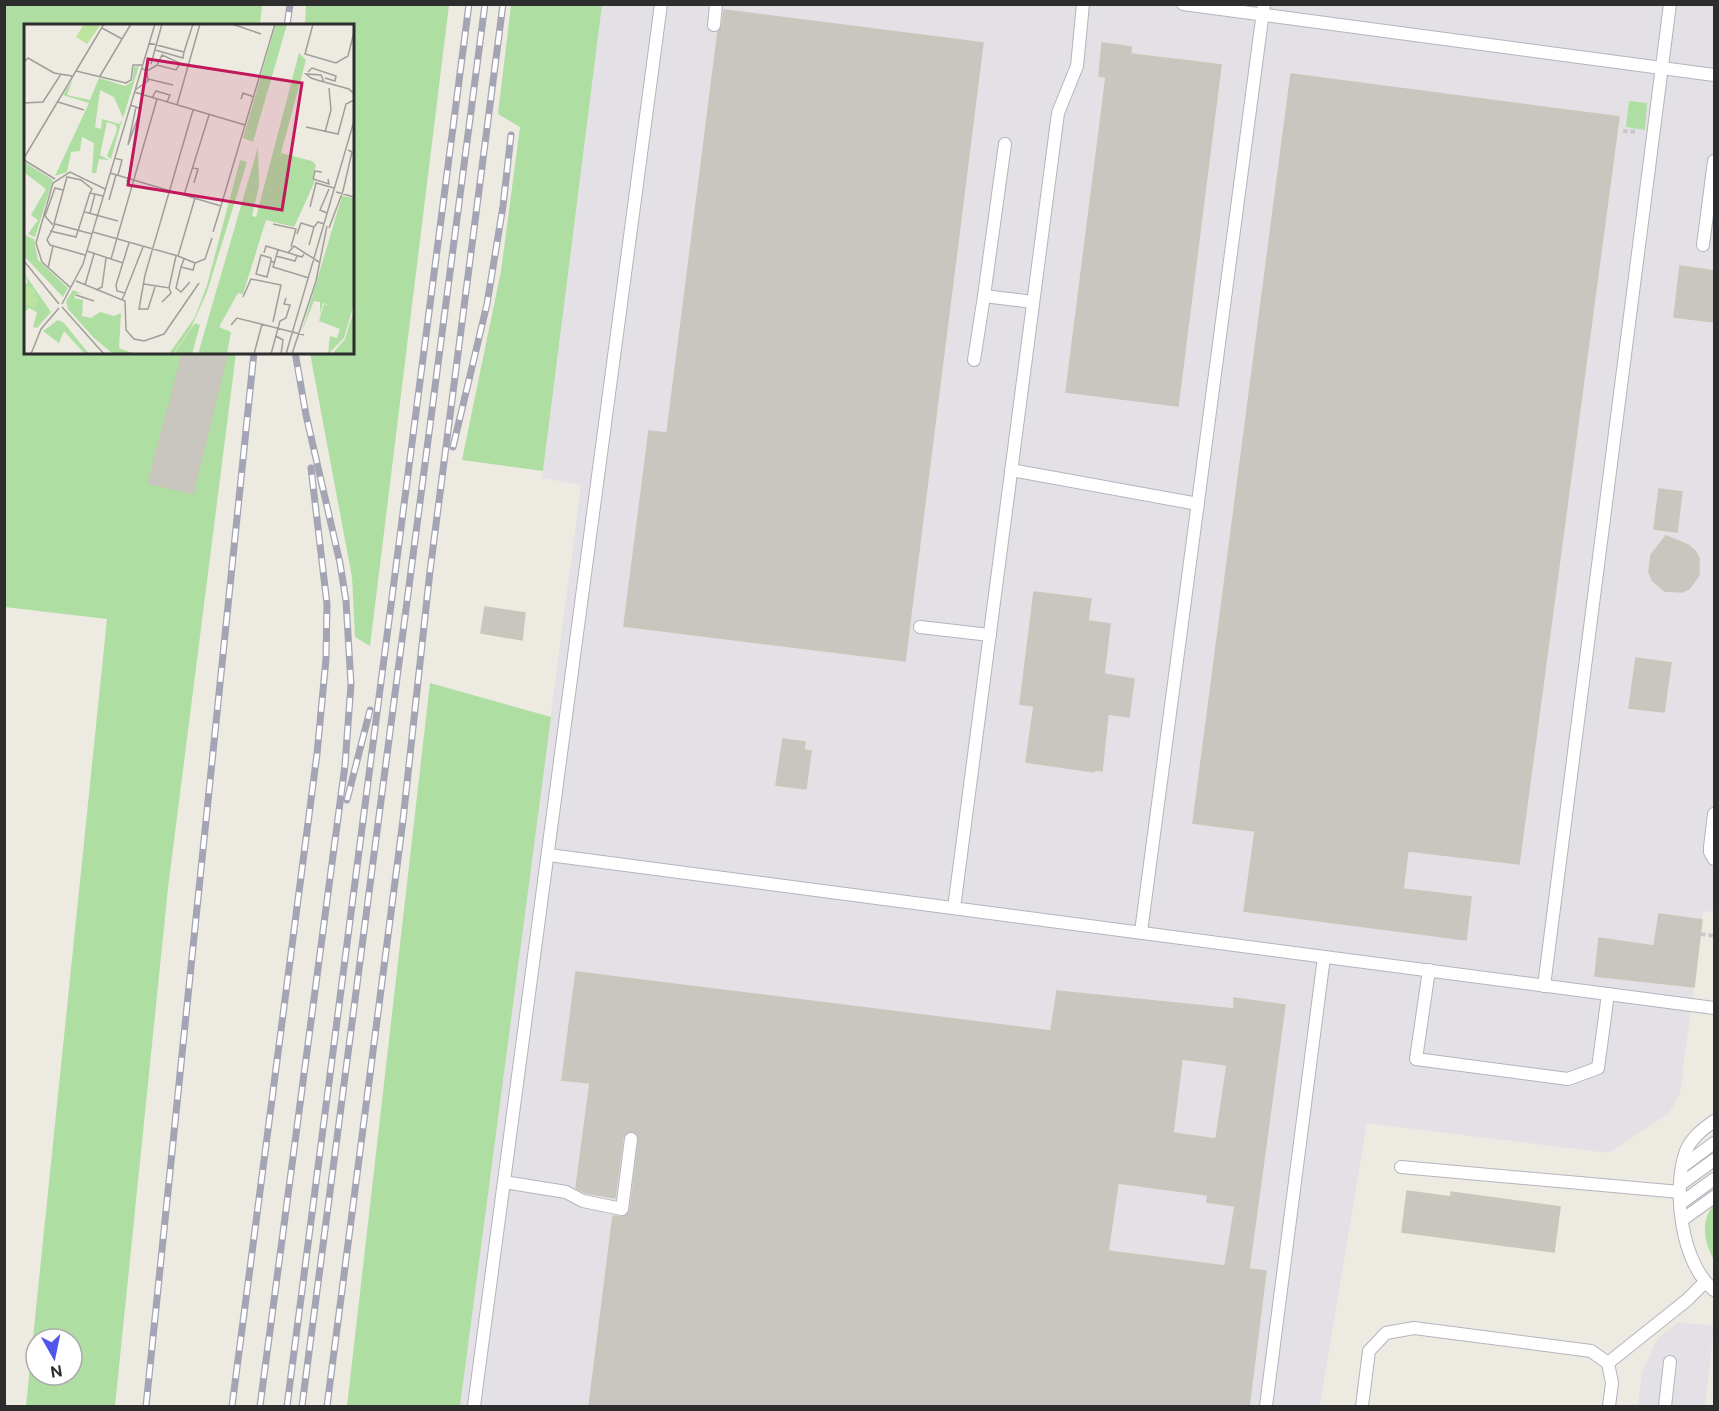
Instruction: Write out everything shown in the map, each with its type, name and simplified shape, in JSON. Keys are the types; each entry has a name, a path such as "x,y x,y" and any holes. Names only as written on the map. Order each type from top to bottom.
{"lane":[{"path":"474,1407 661,4"},
{"path":"714,25 716,4"},
{"path":"954,908 1058,113 1077,66 1083,4"},
{"path":"1183,4 1263,10 1714,75"},
{"path":"1544,986 1670,4"},
{"path":"1141,933 1263,10"},
{"path":"974,360 1005,144"},
{"path":"1703,245 1714,161"},
{"path":"984,296 1033,303"},
{"path":"1011,470 1198,504"},
{"path":"920,627 990,635"},
{"path":"1714,814 1710,852 1714,859"},
{"path":"549,855 1714,1008"},
{"path":"1266,1407 1324,957"},
{"path":"1429,970 1416,1059 1568,1079 1598,1068 1608,994"},
{"path":"1608,1363 1687,1300 1710,1286 1692,1259 1682,1220 1681,1193 1686,1152 1692,1139 1714,1121"},
{"path":"504,1182 566,1192 583,1201 622,1209 631,1139"},
{"path":"1683,1166 1714,1143"},
{"path":"1681,1193 1714,1160"},
{"path":"1401,1167 1681,1193 1714,1179"},
{"path":"1682,1220 1714,1197"},
{"path":"1362,1407 1369,1351 1386,1333 1414,1328 1591,1351 1608,1363 1612,1383 1609,1407"},
{"path":"1665,1407 1670,1362"}],"path":[{"path":"1701,934 1714,936"}],"shaded area":[{"path":"602,5 1714,5 1714,910 1703,913 1680,1094 1669,1113 1609,1153 1367,1123 1320,1406 460,1406 581,485 542,478"},
{"path":"1679,1322 1714,1326 1705,1406 1638,1406 1642,1372 1658,1338"}],"green space":[{"path":"5,5 262,5 260,24 24,24 24,354 236,354 168,888 115,1406 26,1406 28,1387 84,1387 84,1327 34,1327 107,619 5,607"},
{"path":"306,5 449,5 370,646 355,637 352,577 310,354 354,354 354,24 305,24"},
{"path":"511,5 602,5 543,471 462,460 501,271 520,127 498,114"},
{"path":"1629,101 1647,103 1645,130 1626,127"},
{"path":"430,683 551,717 460,1406 347,1406"},
{"path":"1714,1205 1714,1260 1706,1239 1705,1225"}],"building":[{"path":"724,10 983,43 905,661 624,626 649,431 667,433 718,32 722,26"},
{"path":"1102,43 1131,47 1131,54 1221,65 1178,406 1066,392 1106,77 1099,76"},
{"path":"1291,74 1619,117 1519,864 1408,851 1403,889 1471,897 1466,940 1244,911 1255,831 1193,823"},
{"path":"1680,266 1714,271 1714,322 1674,317"},
{"path":"182,354 228,354 193,494 148,483"},
{"path":"1659,489 1682,492 1677,532 1654,529"},
{"path":"1666,536 1688,545 1699,558 1699,575 1689,589 1682,592 1665,591 1652,580 1649,572 1651,555"},
{"path":"1034,592 1091,599 1088,621 1110,624 1104,674 1134,679 1129,717 1108,714 1102,771 1094,770 1094,772 1026,762 1034,706 1020,704"},
{"path":"485,607 525,613 522,640 481,633"},
{"path":"1636,658 1671,663 1664,712 1629,708"},
{"path":"783,739 805,742 804,750 811,751 806,789 776,785"},
{"path":"1659,914 1702,920 1694,987 1595,976 1599,938 1654,946"},
{"path":"576,972 1051,1031 1057,991 1234,1009 1234,998 1285,1005 1249,1269 1266,1271 1249,1407 589,1407 613,1216 624,1217 630,1211 639,1139 636,1133 631,1131 623,1137 615,1198 586,1193 576,1188 590,1083 562,1080","holes":["1182,1059 1227,1065 1216,1139 1173,1133","1118,1183 1208,1195 1207,1202 1235,1206 1225,1266 1108,1251"]},
{"path":"1407,1191 1451,1197 1451,1192 1560,1207 1554,1252 1402,1232"}],"railway":[{"path":"287,24 290,4"},
{"path":"287,1406 469,4"},
{"path":"302,1406 485,4"},
{"path":"327,1406 403,820 430,571 503,4"},
{"path":"453,447 487,304 503,206 511,135"},
{"path":"146,1406 254,354"},
{"path":"260,1406 345,765 351,684 346,601 340,563 306,415 295,354"},
{"path":"232,1406 317,754 326,659 327,604 311,468"},
{"path":"347,800 370,710"}]}
